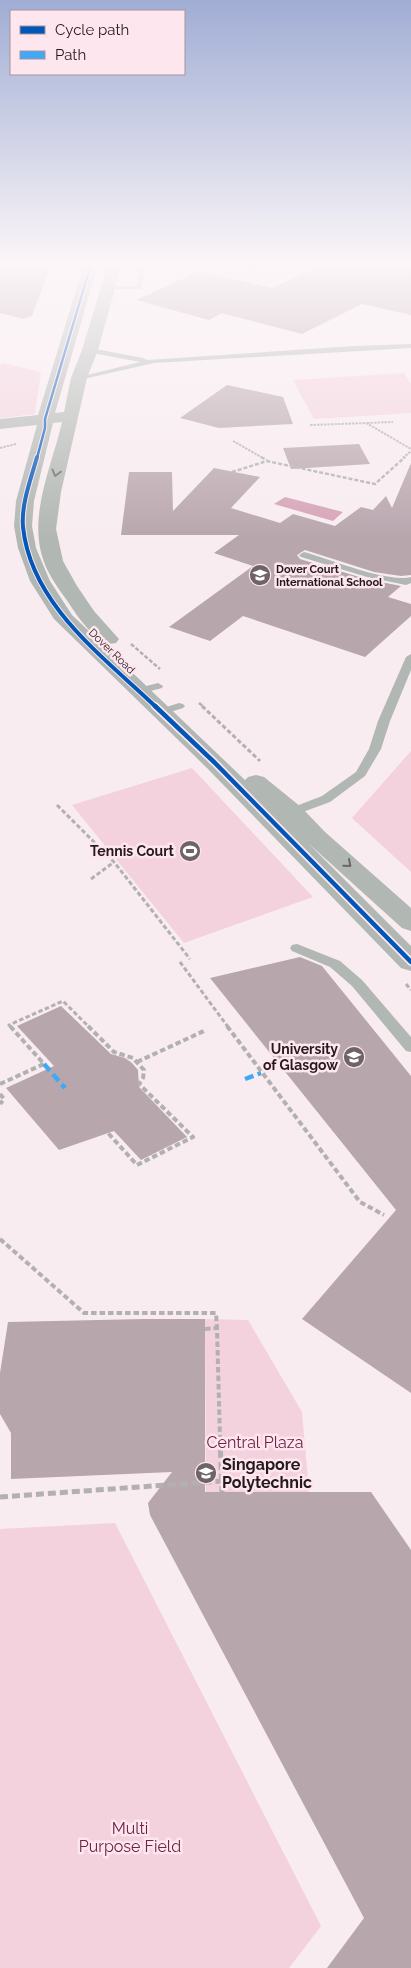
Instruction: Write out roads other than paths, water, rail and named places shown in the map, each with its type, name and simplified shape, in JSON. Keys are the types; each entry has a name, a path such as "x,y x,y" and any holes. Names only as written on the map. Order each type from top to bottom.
{"street":[{"name":"Dover Road","path":"64,356 25,501 23,526 27,548 35,570 64,619 154,683"},
{"name":"Dover Road","path":"88,356 80,378 71,421 52,492 47,528 53,561 67,586 87,615 250,777 292,812 411,922"},
{"path":"0,424 71,421"},
{"path":"0,433 45,423"},
{"path":"64,619 87,615"},
{"name":"Dover Road","path":"178,705 258,807 411,962"}],"lane":[{"path":"112,356 154,362"},
{"path":"80,378 154,362 242,356"},
{"path":"304,555 370,575 406,582 411,580"},
{"path":"258,807 292,812 326,799 361,774 375,749 384,721 411,657"},
{"path":"297,948 336,964 358,983 411,1047"}],"place":[{"name":"Dover Court International School","path":"260,575"},
{"name":"Tennis Court","path":"190,851"},
{"name":"University of Glasgow","path":"354,1057"},
{"name":"Singapore Polytechnic","path":"206,1473"}],"park label":[{"name":"Central Plaza","path":"255,1442"},
{"name":"Multi Purpose Field","path":"130,1837"}]}
